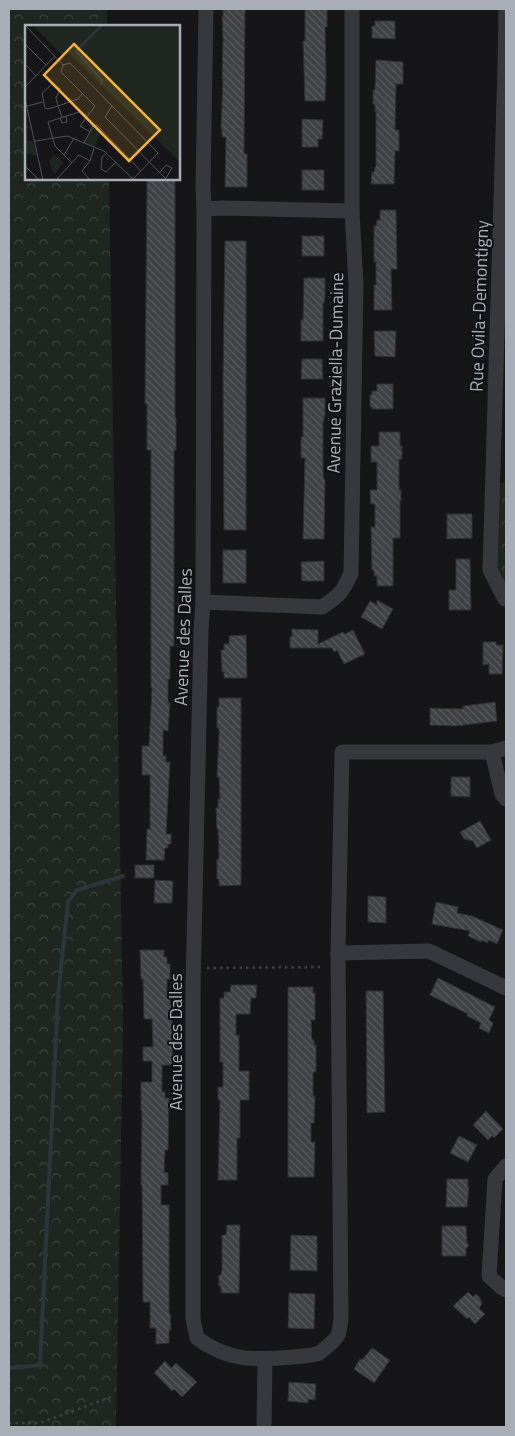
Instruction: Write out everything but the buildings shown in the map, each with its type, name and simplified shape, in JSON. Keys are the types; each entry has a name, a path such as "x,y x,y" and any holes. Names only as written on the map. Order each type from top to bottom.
{"street":[{"name":"Avenue des Dalles","path":"206,9 203,188 203,602 194,968 193,1319 198,1338 211,1348 229,1355 265,1359 319,1354 338,1336 340,1328 338,960 342,752 499,750"},
{"name":"Avenue Graziella-Dumaine","path":"203,602 322,607 337,597 345,587 351,573 356,284 352,211 352,9"},
{"name":"Rue Ovila-Demontigny","path":"506,9 490,570 506,600"},
{"path":"204,209 251,208 352,211"},
{"path":"499,750 502,794 506,799"},
{"path":"338,960 429,951 506,988"},
{"path":"506,1166 495,1179 489,1276 506,1290"},
{"path":"264,1427 265,1359"}],"path":[{"path":"194,968 338,960"},
{"path":"9,1423 40,1423 111,1397"}],"green space":[{"path":"9,9 107,9 107,25 25,25 25,180 109,180 123,1027 116,1427 9,1427"},
{"path":"506,481 506,599 490,570 493,487"}],"waterway":[{"path":"9,1368 40,1365 58,996 68,902 77,890 123,876"}]}
